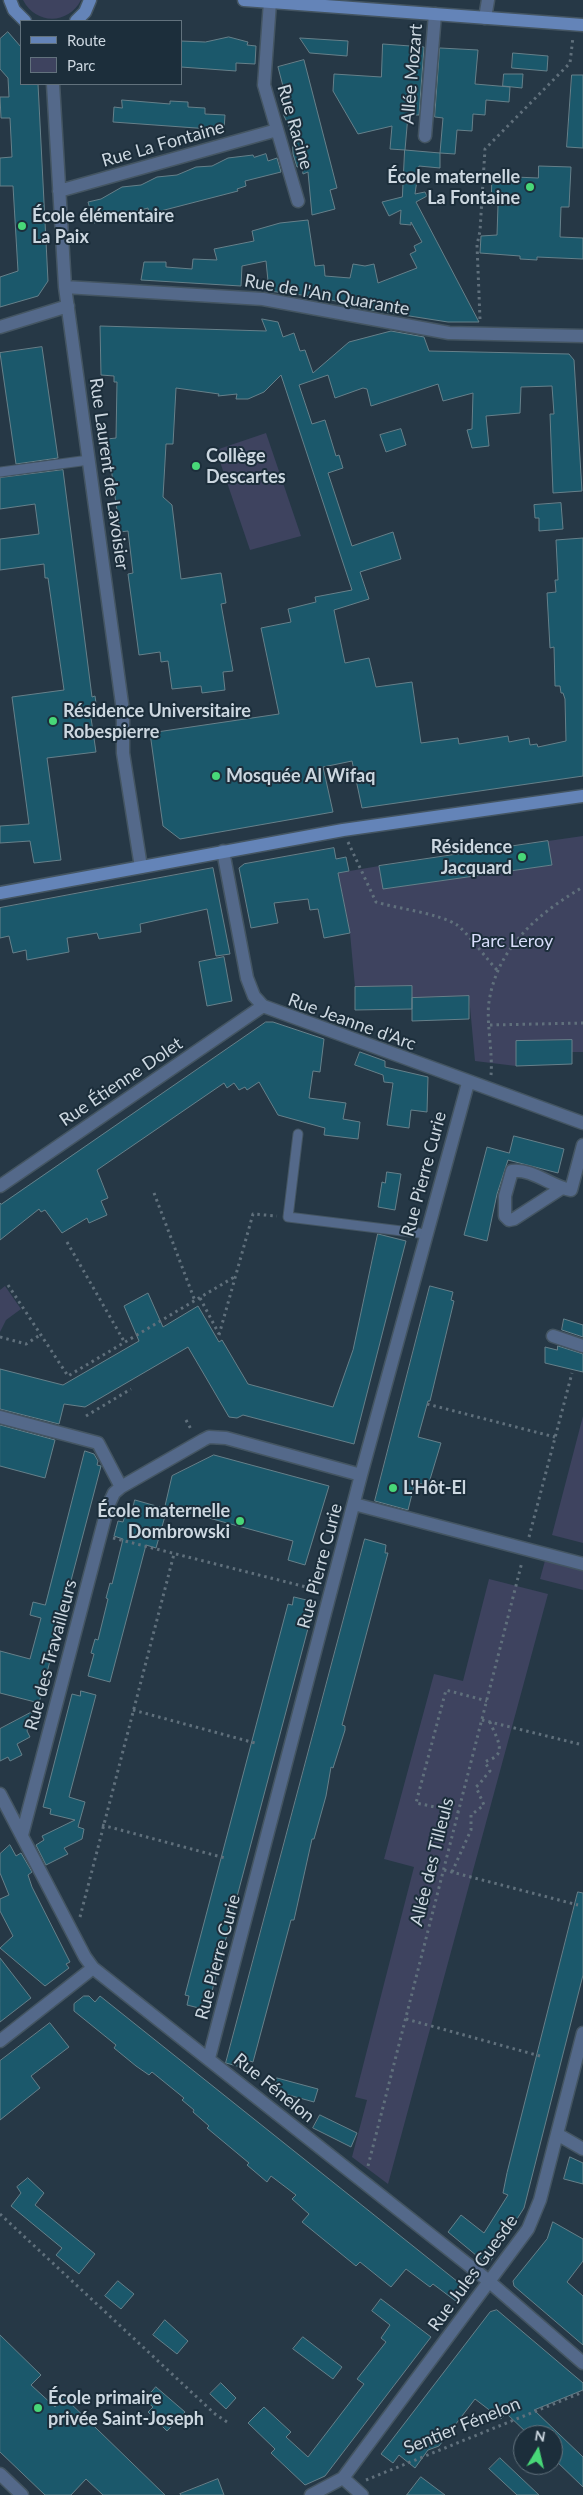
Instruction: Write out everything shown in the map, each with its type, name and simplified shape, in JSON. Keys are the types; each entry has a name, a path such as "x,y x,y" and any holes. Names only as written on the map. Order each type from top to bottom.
{"street":[{"path":"77,20 89,4 100,0"},
{"path":"244,0 578,24"},
{"path":"485,18 488,0"},
{"path":"10,1 24,20"},
{"name":"Rue Racine","path":"270,2 264,85 298,201"},
{"name":"Allée Mozart","path":"425,136 435,14"},
{"name":"Rue Laurent de Lavoisier","path":"53,85 65,288 123,711 124,753 141,867"},
{"name":"Rue La Fontaine","path":"59,191 277,130"},
{"name":"Rue de l'An Quarante","path":"65,288 263,299 434,332 481,335 583,336"},
{"path":"0,327 68,306"},
{"path":"0,893 343,830 583,796"},
{"name":"Rue Jeanne d'Arc","path":"223,851 247,978 254,996 263,1006 583,1124"},
{"name":"Rue Étienne Dolet","path":"0,1186 263,1006"},
{"name":"Rue Pierre Curie","path":"209,2058 361,1475 468,1083"},
{"path":"562,1188 514,1220 509,1220 505,1216 505,1196 512,1171 522,1171 562,1188 572,1190 583,1145"},
{"path":"553,1336 583,1346"},
{"path":"0,1417 98,1442 121,1487 209,1437 226,1438 361,1475"},
{"name":"Rue des Travailleurs","path":"22,1835 100,1534 110,1500 121,1487"},
{"path":"354,1504 583,1564"},
{"name":"Rue Fénelon","path":"0,1794 75,1938 93,1968 490,2282 583,2363"},
{"path":"0,2041 93,1968"},
{"name":"Rue Jules Guesde","path":"347,2482 528,2229 535,2216 583,2033"},
{"path":"557,2134 583,2148"},
{"path":"0,2474 22,2495"},
{"path":"311,2495 347,2482 362,2495"}],"lane":[{"path":"0,472 89,460"},
{"path":"298,1134 288,1217 426,1234"}],"path":[{"path":"481,335 477,244 480,231 484,149 570,63 578,24"},
{"path":"343,830 376,902 403,910 430,914 458,925 498,971"},
{"path":"490,1090 492,1063 489,1003 498,971 520,934 551,906 583,887"},
{"path":"490,1025 583,1022"},
{"path":"154,1194 195,1302"},
{"path":"200,1298 220,1334 253,1214 288,1217"},
{"path":"67,1242 125,1343"},
{"path":"8,1286 68,1376 236,1276"},
{"path":"0,1337 26,1344 40,1335"},
{"path":"529,1534 572,1373"},
{"path":"86,1416 131,1389"},
{"path":"427,1404 555,1437"},
{"path":"100,1534 330,1594"},
{"name":"Allée des Tilleuls","path":"364,2182 525,1548"},
{"path":"75,1938 102,1825 174,1554"},
{"path":"459,1812 416,1803 446,1690 487,1701"},
{"path":"133,1710 255,1743"},
{"path":"482,1720 583,1745"},
{"path":"452,1872 471,1830 471,1815 484,1805 476,1787 482,1783 485,1775 490,1771 485,1762 496,1756 499,1750 500,1746 490,1722"},
{"path":"102,1825 225,1858"},
{"path":"444,1870 578,1905"},
{"path":"406,2019 540,2056"},
{"path":"0,2214 215,2414 230,2424"},
{"name":"Sentier Fénelon","path":"347,2482 583,2392"}],"green space":[{"path":"23,0 81,0 68,14 52,19 36,14"},
{"path":"266,433 301,536 250,550 216,450"},
{"name":"Parc Leroy","path":"583,836 583,1052 572,1052 571,1040 516,1041 516,1066 475,1061 469,996 412,998 411,986 355,987 350,933 338,873 379,866 383,889 552,865 548,841"},
{"path":"5,1286 21,1309 6,1320 0,1332 0,1290"},
{"path":"583,1416 583,1543 552,1535"},
{"path":"546,1557 583,1568 583,1590 540,1579"},
{"path":"489,1579 548,1594 388,2184 352,2157 367,2100 355,2097 414,1867 384,1859 434,1674 463,1681"}],"building":[{"path":"8,32 20,46 20,85 38,85 48,281 38,296 0,307 0,277 18,271 13,186 0,186 0,158 12,157 10,118 1,118 0,97 9,97 8,78 0,69 0,39"},
{"path":"229,37 248,42 247,45 256,46 255,64 236,63 236,71 182,67 182,41 205,42"},
{"path":"300,38 348,41 347,56 310,53"},
{"path":"383,44 424,47 419,115 408,115 405,150 390,149 392,126 358,134 333,91 334,74 381,77"},
{"path":"440,48 478,50 475,84 510,87 509,102 486,100 485,115 473,114 472,131 457,130 455,154 440,153 443,118 435,117"},
{"path":"513,53 548,56 547,71 512,68"},
{"path":"304,60 337,188 330,190 335,209 312,215 308,172 303,174 302,166 297,167 293,154 292,132 284,116 282,91 284,90 278,67"},
{"path":"504,74 523,74 522,88 503,86"},
{"path":"572,75 583,75 583,148 567,147"},
{"path":"122,100 170,104 170,101 188,102 188,107 205,108 205,114 225,115 224,130 113,122 114,107 122,108"},
{"path":"405,150 440,153 440,168 419,166 415,194 425,192 427,196 416,202 479,322 448,322 339,305 340,302 318,297 269,291 266,261 242,266 241,286 141,280 144,262 166,262 166,267 192,269 193,259 217,260 214,249 254,241 252,231 280,223 308,220 315,266 324,265 325,276 350,278 353,264 365,266 374,264 378,283 417,268 410,254 416,251 414,246 422,242 411,222 411,225 400,224 401,210 389,216 382,202 402,197"},
{"path":"266,154 268,161 277,158 281,172 245,181 246,186 237,189 238,191 149,214 148,208 94,223 88,202 101,199 122,187 141,185 157,177 177,175 196,167 212,166 228,158 253,155 254,157"},
{"path":"539,166 571,167 569,207 561,207 560,237 583,238 583,259 537,257 537,260 520,259 520,256 480,253 481,236 497,235 498,205 491,205 492,176 538,178"},
{"path":"262,319 278,322 283,337 294,333 300,351 305,350 313,373 349,342 391,331 424,337 429,351 569,354 574,360 582,491 553,493 550,414 554,414 552,386 521,387 520,413 486,416 489,446 472,448 467,430 472,429 473,393 443,401 438,384 371,406 367,389 363,388 335,398 328,375 299,385 312,424 325,420 336,456 339,455 343,468 328,473 352,546 393,532 401,559 360,572 369,599 334,610 345,663 369,658 376,687 412,682 421,743 458,738 459,744 508,736 509,742 529,738 530,745 537,744 538,747 566,741 565,699 563,693 561,693 560,686 555,686 554,647 550,648 547,593 556,592 555,580 558,580 556,540 583,538 583,776 362,808 352,761 323,767 333,812 180,839 163,826 150,733 279,714 261,628 291,622 288,609 316,602 315,597 352,590 281,375 264,392 248,399 236,399 237,394 218,396 219,394 176,388 173,444 166,444 163,497 172,505 181,579 221,573 226,603 221,604 233,671 223,672 225,690 202,693 201,686 172,689 168,661 161,662 160,652 139,655 128,574 133,573 128,531 120,532 107,439 116,438 117,382 114,382 114,376 101,375 100,326 266,331"},
{"path":"42,347 58,458 16,464 0,353"},
{"path":"401,429 406,445 386,452 380,435"},
{"name":"Résidence Universitaire Robespierre","path":"63,470 92,697 95,696 97,710 90,711 96,752 47,758 61,860 34,863 30,841 0,843 0,826 29,824 12,697 64,690 48,578 45,578 44,564 0,570 0,539 39,534 35,504 0,509 0,478"},
{"path":"561,503 563,529 539,531 539,518 535,518 534,505"},
{"path":"548,841 552,865 383,889 379,866"},
{"path":"334,848 336,859 346,857 349,871 338,873 350,933 324,938 318,909 310,910 308,899 274,903 278,923 251,928 239,868 244,864"},
{"path":"213,868 230,954 216,956 207,909 140,924 141,932 99,939 97,933 67,938 69,952 27,960 26,950 13,953 9,936 0,938 0,908"},
{"path":"224,957 232,1001 207,1006 199,962"},
{"path":"412,986 412,1009 355,1010 355,987"},
{"path":"469,996 469,1019 412,1021 412,998"},
{"path":"266,1022 273,1022 324,1039 320,1072 313,1071 309,1098 346,1103 343,1119 360,1122 358,1139 324,1135 325,1128 278,1115 259,1082 247,1090 245,1087 239,1090 234,1083 227,1088 224,1083 97,1170 108,1198 101,1201 107,1215 89,1223 87,1218 62,1233 45,1210 41,1212 39,1209 0,1240 0,1203"},
{"path":"572,1040 572,1064 516,1066 516,1041"},
{"path":"360,1052 385,1061 385,1067 428,1077 427,1112 411,1110 409,1128 387,1125 393,1083 384,1082 383,1075 355,1065"},
{"path":"514,1136 564,1149 558,1173 508,1160 497,1194 487,1241 464,1235 487,1147 509,1153"},
{"path":"387,1172 401,1174 395,1210 378,1207 382,1182 385,1183"},
{"path":"378,1234 406,1241 354,1444 243,1415 237,1418 229,1417 188,1347 85,1407 64,1404 59,1424 0,1409 0,1369 63,1385 139,1341 124,1306 148,1293 163,1327 198,1306 219,1342 222,1340 248,1384 333,1407 353,1350"},
{"path":"430,1286 453,1292 451,1300 454,1301 430,1401 428,1401 418,1437 441,1443 428,1486 415,1482 408,1510 375,1501"},
{"path":"564,1319 583,1325 583,1337 562,1330"},
{"path":"558,1346 583,1354 583,1372 545,1363 545,1347 557,1350"},
{"path":"0,1425 55,1440 45,1478 0,1466"},
{"path":"85,1451 94,1454 98,1461 97,1465 101,1466 39,1703 0,1693 0,1651 30,1659 41,1618 30,1615 33,1602 45,1605"},
{"name":"École maternelle Dombrowski","path":"214,1455 329,1486 305,1565 288,1560 293,1541 165,1506 172,1476"},
{"path":"135,1500 167,1509 156,1548 146,1545 110,1682 88,1676 94,1654 91,1653 95,1639 98,1640 108,1599 106,1598 110,1583 112,1584 123,1539 114,1536 118,1521 123,1522 127,1509 132,1510"},
{"path":"365,1539 386,1545 385,1553 388,1553 342,1725 345,1726 345,1730 333,1768 331,1767 326,1796 314,1839 312,1839 294,1920 291,1920 253,2062 250,2061 248,2069 226,2063"},
{"path":"294,1597 315,1602 207,2010 187,2005 189,1996 185,1995 288,1604 292,1605"},
{"path":"81,1691 96,1695 69,1797 85,1802 78,1827 84,1829 82,1839 64,1848 68,1854 46,1865 36,1845 44,1840 42,1836 75,1820 50,1814 51,1809 43,1807 72,1694 80,1696"},
{"path":"32,1712 27,1731 30,1737 17,1744 22,1755 10,1761 8,1757 0,1761 0,1729"},
{"path":"10,1845 16,1856 21,1853 32,1872 28,1875 32,1887 70,1962 66,1964 69,1968 45,1986 0,1948 13,1936 0,1911 0,1899 9,1895 0,1873 0,1854"},
{"path":"578,1892 583,1893 583,1975 524,2208 488,2265 448,2232 461,2215 484,2233 508,2195 503,2193 507,2173"},
{"path":"0,1958 31,1998 0,2022"},
{"path":"84,1996 89,1996 95,2002 100,1996 463,2286 463,2294 457,2302 433,2284 430,2287 406,2269 391,2287 360,2262 356,2266 302,2222 309,2214 292,2199 296,2195 271,2176 267,2182 247,2165 249,2163 207,2128 209,2126 182,2100 184,2098 152,2072 149,2075 136,2066 114,2048 116,2045 74,2011 74,2004"},
{"path":"50,2023 69,2047 31,2076 40,2088 0,2120 0,2061"},
{"path":"277,2078 318,2089 314,2102 274,2091"},
{"path":"320,2115 357,2133 351,2147 313,2128"},
{"path":"570,2157 583,2163 583,2184 564,2179"},
{"path":"28,2178 44,2193 35,2205 95,2254 79,2274 56,2255 62,2248 11,2206 21,2193 17,2187"},
{"path":"553,2222 583,2239 583,2261 567,2282 583,2296 583,2345 514,2286 513,2281 547,2239"},
{"path":"118,2281 134,2294 121,2309 105,2296"},
{"path":"381,2299 431,2337 325,2476 305,2485 271,2453 275,2449 248,2423 264,2407 291,2432 286,2437 308,2457 364,2384 357,2379 386,2342 381,2338 390,2325 372,2311"},
{"path":"497,2310 583,2383 583,2390 534,2410 550,2425 519,2425 506,2413 501,2419 475,2399 439,2446 428,2450 415,2468 399,2455 393,2463 381,2454 490,2312"},
{"path":"165,2320 188,2341 177,2354 153,2335"},
{"name":"École primaire privée Saint-Joseph","path":"0,2335 41,2375 31,2385 55,2407 64,2397 165,2495 103,2495 86,2479 71,2495 45,2495 0,2452"},
{"path":"303,2337 342,2367 333,2379 293,2349"},
{"path":"221,2383 236,2398 226,2409 210,2394"},
{"path":"156,2387 185,2412 167,2431 148,2412 153,2407 145,2400"},
{"path":"563,2438 583,2457 583,2487 563,2468"},
{"path":"500,2458 513,2470 513,2475 518,2475 539,2495 517,2495 489,2469"},
{"path":"421,2477 445,2495 407,2495"},
{"path":"218,2479 224,2495 180,2494"}],"place":[{"name":"École maternelle La Fontaine","path":"530,187"},
{"name":"École élémentaire La Paix","path":"22,226"},
{"name":"Collège Descartes","path":"196,466"},
{"name":"Résidence Universitaire Robespierre","path":"53,721"},
{"name":"Mosquée Al Wifaq","path":"216,776"},
{"name":"Résidence Jacquard","path":"522,857"},
{"name":"L'Hôt-El","path":"393,1488"},
{"name":"École maternelle Dombrowski","path":"240,1521"},
{"name":"École primaire privée Saint-Joseph","path":"38,2408"}]}
